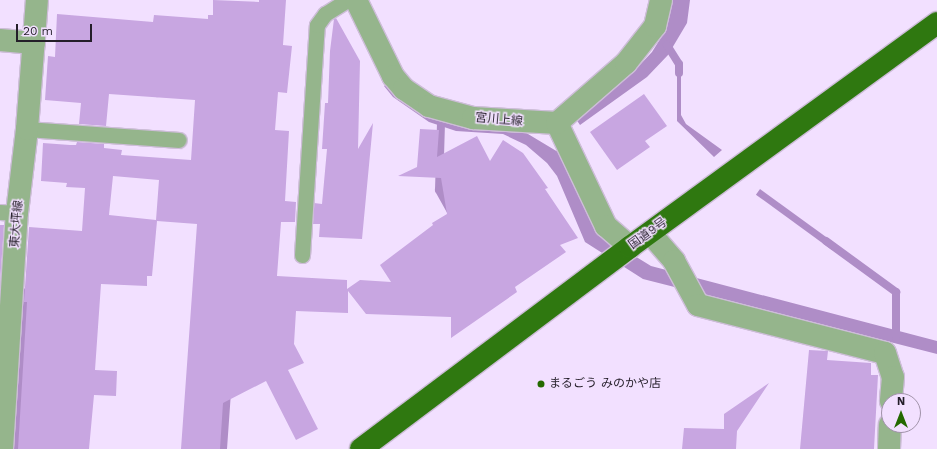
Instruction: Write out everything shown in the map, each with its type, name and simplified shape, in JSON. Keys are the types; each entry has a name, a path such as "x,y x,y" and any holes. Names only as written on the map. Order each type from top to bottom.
{"highway":[{"name":"国道9号","path":"361,449 630,247 937,23"}],"street":[{"name":"東大坪線","path":"2,449 9,213 27,129 37,0"},
{"name":"宮川上線","path":"356,0 393,76 404,89 429,106 473,118 557,124"},
{"path":"630,247 606,226 557,124 626,63 655,26 661,0"},
{"path":"0,40 34,43"},
{"path":"650,233 674,261 698,305 885,353 893,376 892,393"},
{"path":"889,449 890,433"}],"lane":[{"path":"302,255 317,25 325,14 348,0"},
{"path":"27,129 179,140"}],"shaded area":[{"path":"671,0 690,0 687,23 668,55 647,77 580,125 574,116 578,109 637,68 652,52 662,36"},
{"path":"677,62 681,62 681,115 686,124 722,150 714,157 677,121"},
{"path":"389,82 523,131 563,155 599,234 651,266 937,341 937,354 643,279 585,242 557,176 547,163 526,145 503,134 456,131 429,122 393,97 384,86"},
{"path":"760,189 836,244 832,250 756,195"}],"building":[{"path":"213,0 259,2 259,0 286,0 283,45 292,46 287,93 278,92 275,130 289,131 285,201 296,202 295,222 281,222 277,276 347,280 347,289 360,280 391,282 380,265 433,225 432,223 447,214 441,178 398,176 417,167 420,129 439,130 437,157 477,136 490,161 503,140 523,153 548,188 545,189 578,238 560,245 566,252 515,287 517,292 451,338 451,317 366,314 348,291 348,313 296,311 294,344 304,363 288,370 318,429 296,440 266,381 223,403 220,449 181,449 197,224 157,221 152,276 147,276 147,286 101,284 95,370 117,371 116,396 94,395 89,449 18,449 27,302 24,302 29,227 82,231 85,188 66,187 67,183 41,181 43,143 76,145 77,142 104,144 104,148 122,150 121,155 191,160 195,100 109,94 106,126 79,124 81,103 45,100 48,56 55,57 57,14 153,22 154,15 208,19 208,15 213,15","holes":["113,176 159,180 156,220 109,215"]},
{"path":"336,18 360,61 358,149 373,123 362,239 319,237 320,224 313,224 314,203 322,204 327,149 322,149 325,103 328,103 330,51 334,19"},
{"path":"644,94 667,126 645,141 650,147 617,170 590,132"},
{"path":"0,225 4,225 0,283"},
{"path":"809,350 828,351 827,360 871,363 871,375 878,375 874,449 800,449"},
{"path":"769,383 737,431 736,449 682,449 684,428 724,429 724,414"}],"waterway":[{"path":"667,45 679,64 679,73"},
{"path":"441,123 439,190 450,210"},
{"path":"826,241 896,292 896,337"},
{"path":"15,449 26,292"},
{"path":"223,449 227,392"}],"place":[{"name":"まるごう みのかや店","path":"541,384"}]}
